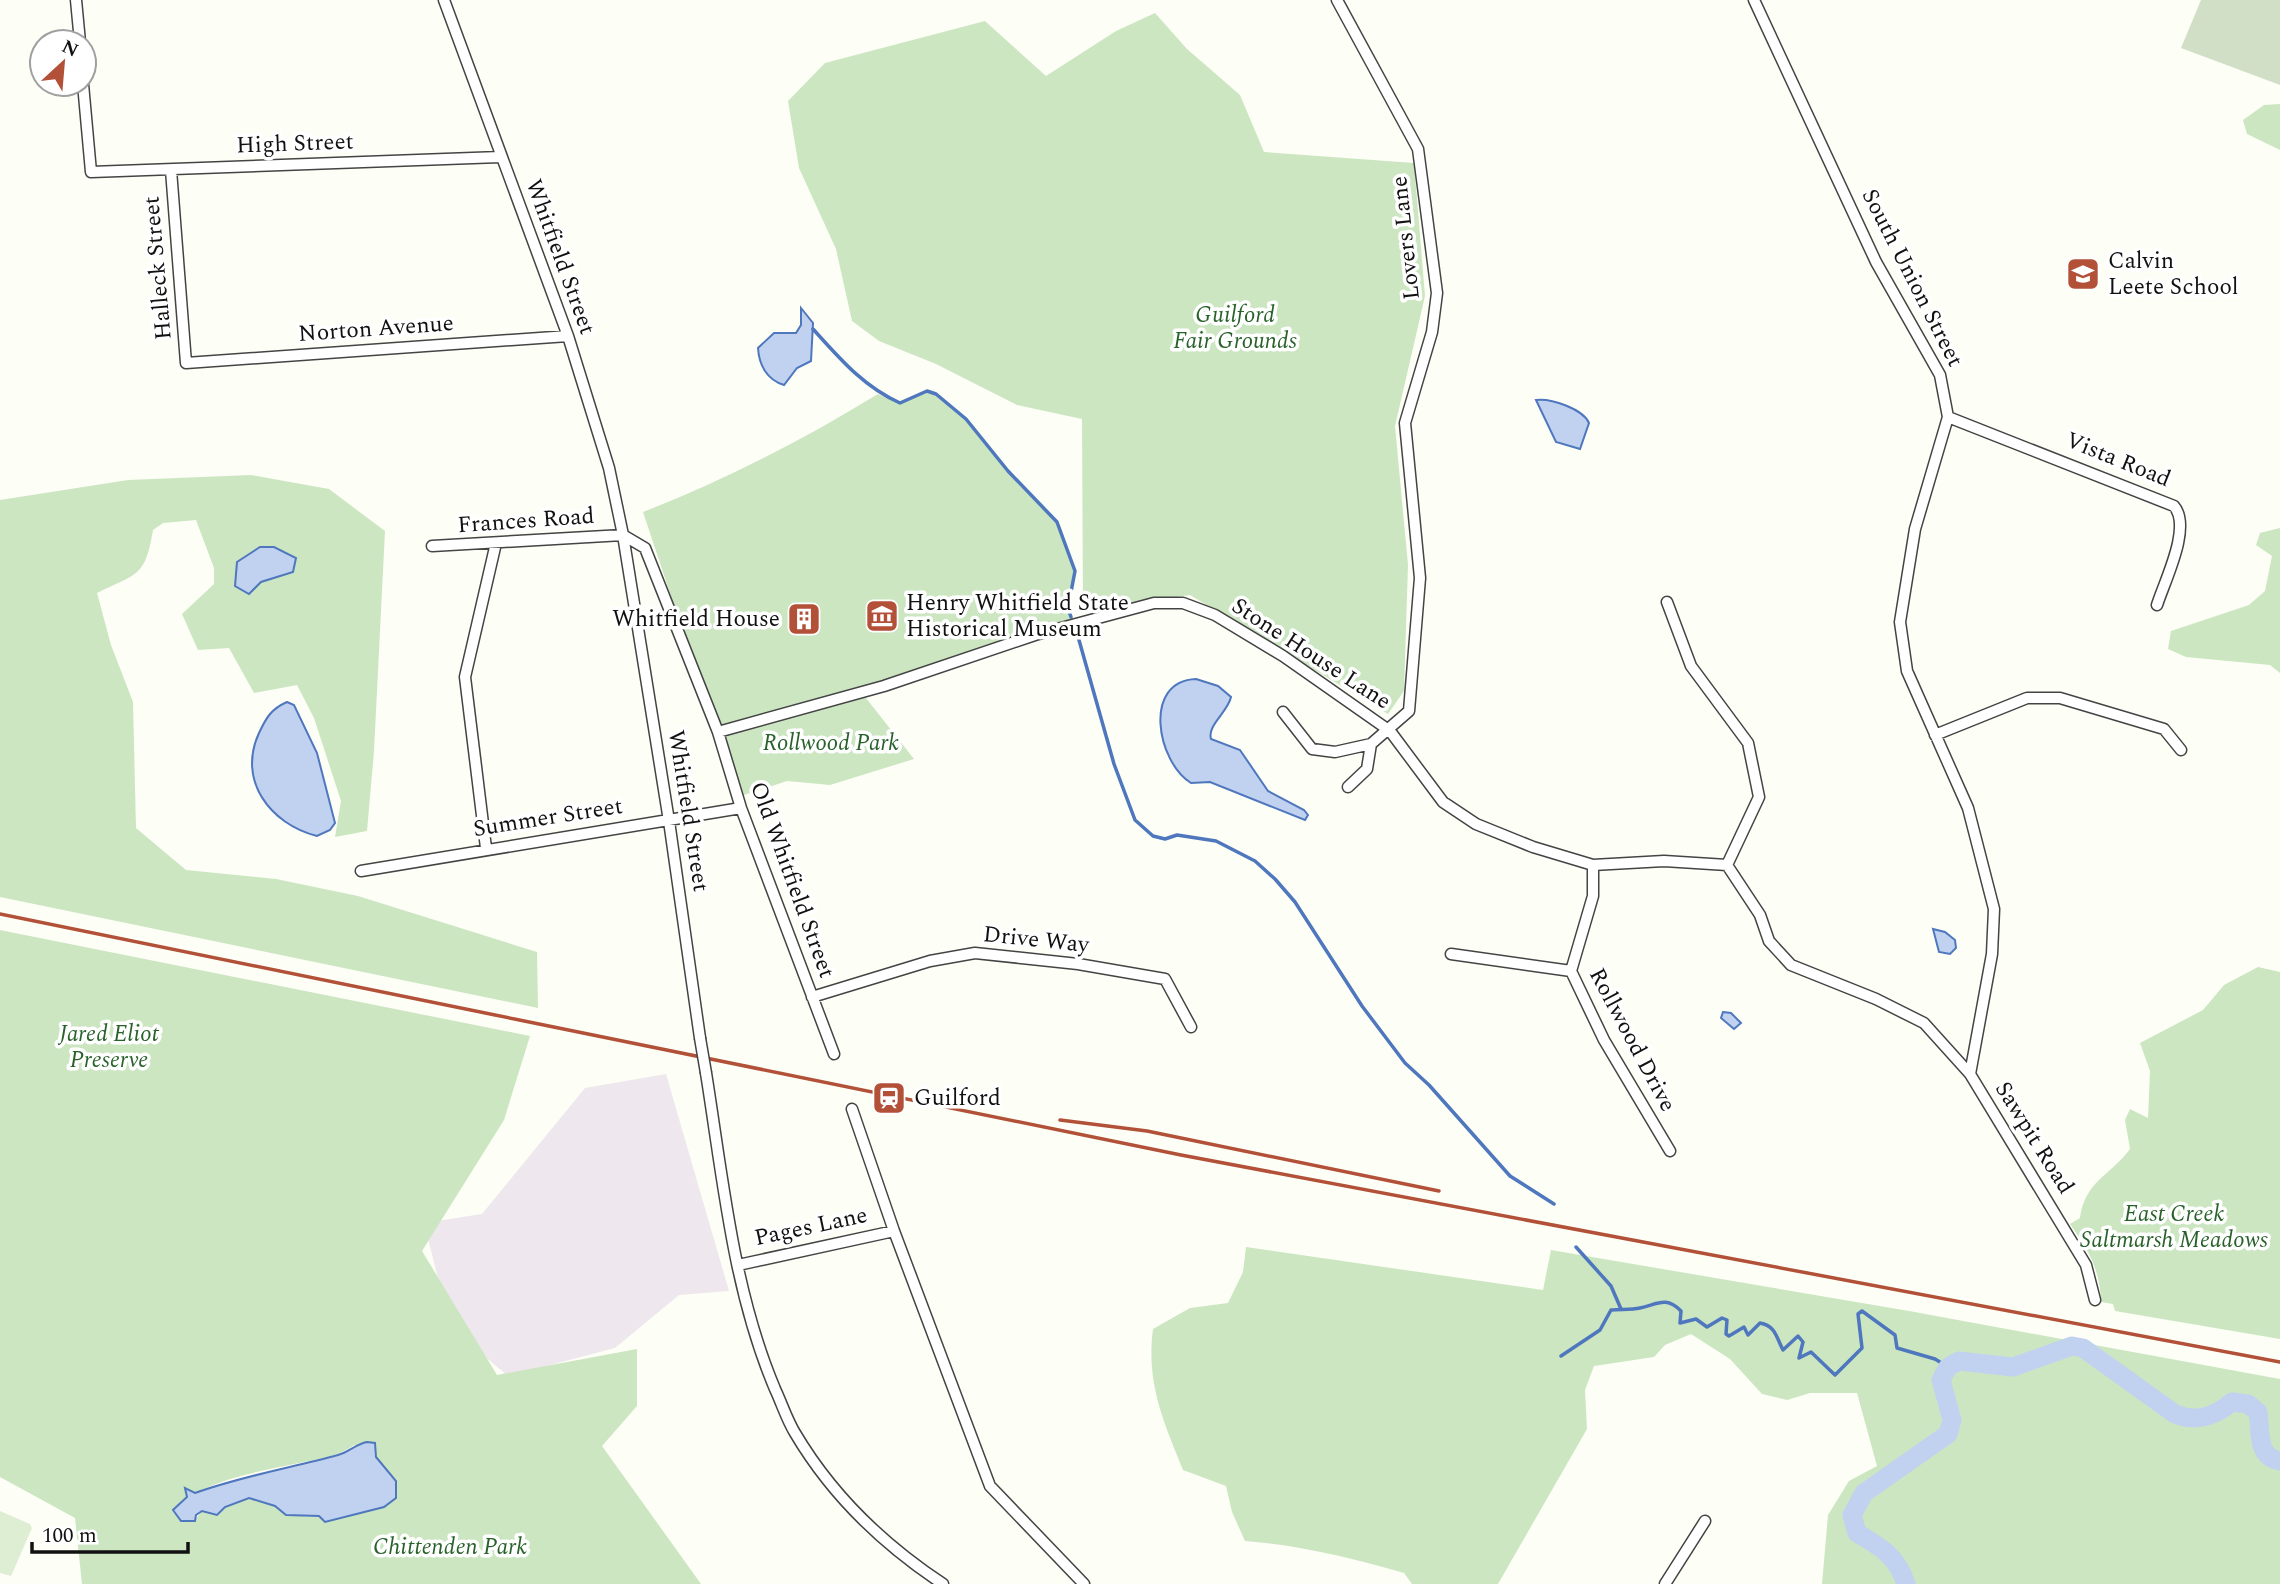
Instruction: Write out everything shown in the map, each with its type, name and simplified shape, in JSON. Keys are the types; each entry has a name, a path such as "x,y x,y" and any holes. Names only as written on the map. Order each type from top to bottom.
{"street":[{"path":"76,0 78,28"},
{"name":"Whitfield Street","path":"444,0 568,336 609,468 623,535 706,1073 749,1319 794,1433 862,1519 887,1544 943,1584"},
{"name":"Lovers Lane","path":"1338,0 1418,149 1437,293 1432,332 1405,423 1420,578 1409,710 1390,731"},
{"name":"South Union Street","path":"1754,0 1876,262 1935,366 1948,417"},
{"name":"High Street","path":"84,98 91,172 500,157"},
{"name":"Halleck Street","path":"171,170 186,363"},
{"name":"Norton Avenue","path":"186,363 568,336"},
{"path":"1948,417 1915,529 1900,622 1907,671 1968,808 1994,909 1992,954 1970,1074"},
{"name":"Vista Road","path":"1948,417 2174,506 2182,518 2181,534 2157,605"},
{"name":"Frances Road","path":"432,546 623,535"},
{"name":"Old Whitfield Street","path":"623,535 645,548 651,559 718,732 741,808 834,1054"},
{"path":"486,848 464,677 496,543"},
{"path":"1667,601 1691,666 1748,743 1759,797 1727,865 1760,915 1769,941 1791,965 1876,999 1924,1023 1970,1074"},
{"name":"Stone House Lane","path":"718,732 882,687 1034,635 1154,603 1183,603 1215,615 1283,656 1390,731 1443,802 1476,824 1532,847 1593,865 1664,861 1727,865"},
{"path":"1935,735 2027,698 2060,698 2164,729 2181,750"},
{"path":"1283,712 1312,749 1335,751 1371,744 1390,731"},
{"path":"1348,787 1367,769 1371,744"},
{"name":"Summer Street","path":"361,871 486,848 741,808"},
{"name":"Rollwood Drive","path":"1593,865 1593,896 1571,971 1604,1040 1670,1151"},
{"name":"Drive Way","path":"812,997 930,961 991,953 1165,979 1191,1027"},
{"path":"1451,954 1571,971"},
{"name":"Sawpit Road","path":"1970,1074 2085,1265 2095,1300"},
{"path":"852,1109 894,1231 990,1486 1084,1584"},
{"name":"Pages Lane","path":"738,1265 894,1231"},
{"path":"1665,1584 1705,1521"}],"shaded area":[{"path":"666,1074 729,1291 679,1295 615,1348 508,1376 484,1356 445,1306 424,1223 482,1214 585,1088"}],"green space":[{"path":"2201,0 2280,0 2280,85 2181,48"},
{"name":"Guilford Fair Grounds","path":"1155,13 1187,49 1240,95 1264,152 1414,163 1425,296 1395,426 1408,565 1404,691 1388,714 1190,595 1083,611 1082,419 1017,405 936,364 879,341 852,321 836,249 799,168 788,101 825,63 985,21 1046,76 1116,31"},
{"path":"2280,104 2280,150 2247,134 2243,120 2264,105"},
{"name":"Rollwood Park","path":"927,391 936,394 966,419 1008,471 1057,522 1075,571 1068,608 1074,624 862,693 914,759 830,785 787,781 738,797 643,512 704,487 763,458 878,394 898,402"},
{"path":"251,475 329,489 385,531 374,751 367,831 335,837 341,801 314,718 297,685 254,693 229,648 198,650 182,614 214,584 214,568 196,520 163,523 153,530 147,557 137,572 97,593 111,645 133,702 136,828 186,870 276,879 358,896 537,952 538,1008 0,897 0,500 128,480"},
{"path":"2280,528 2280,673 2270,665 2186,657 2168,649 2171,631 2249,605 2265,591 2272,556 2256,545 2260,533"},
{"path":"0,930 530,1036 504,1120 422,1251 497,1375 637,1349 637,1406 602,1446 701,1584 82,1584 75,1518 0,1477","holes":["354,1445 376,1457 396,1481 326,1514 303,1516 267,1503 244,1500 231,1504 217,1514 202,1511 195,1520 181,1521 173,1509 215,1484 328,1457"]},
{"name":"East Creek Saltmarsh Meadows","path":"2258,967 2280,972 2280,1339 2115,1311 2113,1304 2101,1302 2092,1261 2070,1224 2080,1218 2087,1195 2093,1187 2130,1149 2125,1120 2130,1109 2148,1118 2150,1071 2140,1043 2203,1010 2224,985"},
{"path":"1246,1247 1543,1290 1551,1250 1909,1311 2280,1379 2280,1584 1822,1584 1828,1515 1849,1481 1877,1466 1857,1393 1810,1393 1787,1400 1762,1394 1730,1359 1691,1334 1665,1345 1654,1357 1594,1366 1585,1390 1587,1429 1498,1584 1412,1584 1404,1573 1365,1562 1306,1549 1245,1541 1232,1512 1226,1486 1183,1470 1158,1401 1151,1349 1153,1329 1190,1308 1228,1303 1243,1272"},
{"path":"0,1511 30,1524 32,1528 11,1576 0,1573"}],"water":[{"path":"801,308 813,323 811,361 797,368 784,385 773,380 765,371 758,348 774,333 796,333 801,325"},
{"path":"1536,400 1566,406 1586,418 1589,423 1580,449 1556,442"},
{"path":"260,547 274,547 296,558 293,572 261,582 249,594 235,586 237,562"},
{"path":"1196,679 1218,686 1231,697 1212,729 1211,739 1240,750 1268,791 1304,810 1308,815 1305,820 1210,782 1191,783 1179,773 1163,741 1162,707 1168,693 1179,683"},
{"path":"287,702 294,705 317,753 335,823 330,830 317,836 300,830 272,811 255,783 253,750 259,733 270,715"},
{"path":"1933,929 1945,932 1955,940 1956,948 1950,954 1939,952"},
{"path":"1723,1012 1731,1013 1741,1023 1734,1029 1721,1018"},
{"path":"367,1442 375,1443 376,1457 396,1481 396,1498 384,1507 325,1522 319,1516 286,1515 275,1506 249,1498 225,1507 217,1515 202,1511 196,1515 195,1521 181,1521 173,1510 187,1497 185,1488 195,1493 338,1455"}],"waterway":[{"path":"813,329 853,371 875,389 900,403 927,391 936,394 966,419 1008,471 1057,522 1075,571 1068,608 1071,617"},
{"path":"1077,633 1114,764 1135,820 1153,836 1165,839 1177,835 1216,841 1255,861 1275,879 1295,902 1362,1006 1405,1063 1429,1085 1510,1176 1554,1204"},
{"path":"1576,1247 1611,1286 1621,1309"},
{"path":"1561,1356 1600,1330 1611,1310 1637,1309 1666,1302 1681,1311 1680,1323 1696,1319 1707,1327 1722,1318 1727,1320 1726,1334 1729,1336 1744,1327 1748,1335 1760,1323 1765,1324 1775,1333 1783,1350 1798,1336 1803,1342 1799,1358 1811,1352 1835,1375 1862,1348 1858,1314 1862,1311 1895,1335 1897,1348 1935,1359 1948,1367"},
{"path":"1906,1584 1893,1559 1857,1533 1852,1515 1864,1493 1948,1434 1952,1420 1941,1380 1948,1367 1959,1361 2013,1367 2072,1346 2083,1348 2183,1417 2205,1417 2232,1402 2248,1404 2258,1412 2263,1449 2272,1459 2280,1461"}],"railway":[{"path":"0,914 1181,1155 2280,1362"},
{"path":"1060,1120 1147,1131 1439,1191"}],"place":[{"name":"Calvin Leete School","path":"2083,274"},
{"name":"Henry Whitfield State Historical Museum","path":"882,616"},
{"name":"Whitfield House","path":"804,619"},
{"name":"Guilford","path":"889,1098"}],"park label":[{"name":"Jared Eliot Preserve","path":"109,1047"},
{"name":"Chittenden Park","path":"450,1547"}]}
